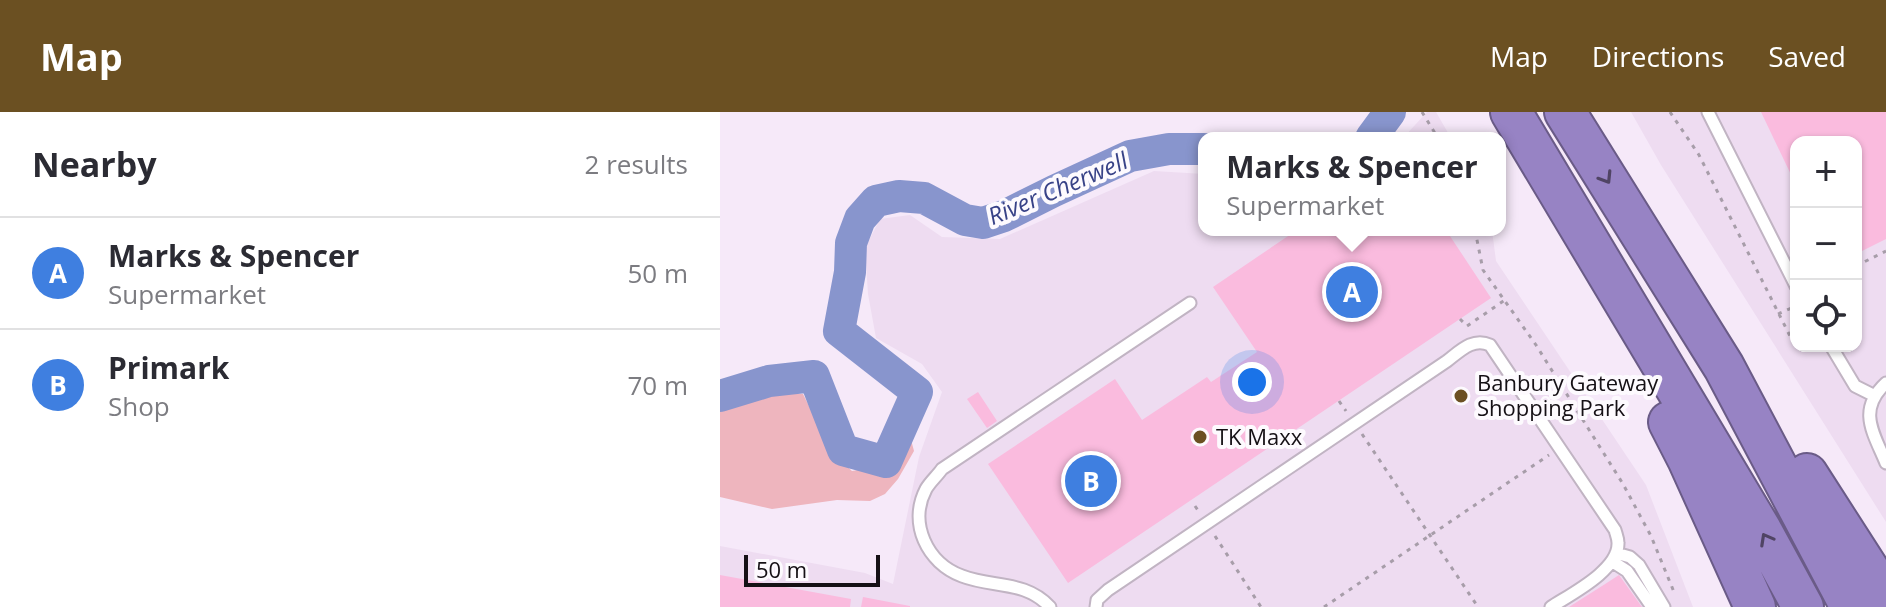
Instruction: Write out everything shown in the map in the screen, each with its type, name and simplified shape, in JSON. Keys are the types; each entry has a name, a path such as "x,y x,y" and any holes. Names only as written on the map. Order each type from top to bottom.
{"highway":[{"path":"1565,112 1724,367 1851,607"},
{"path":"1516,121 1688,459 1755,607"},
{"path":"1516,121 1761,530 1803,607"},
{"path":"1724,367 1778,429 1886,597"}],"lane":[{"path":"1708,112 1793,280"},
{"path":"1050,607 1039,596 1015,587 964,577 943,566 926,546 919,528 920,505 927,487 942,469 1190,303"},
{"path":"1096,607 1097,600 1108,590 1471,343 1483,342 1490,345 1615,530 1619,543 1614,557 1596,577 1551,607"},
{"path":"1835,352 1855,386 1873,395"},
{"path":"1886,383 1873,395 1869,422 1886,463"},
{"path":"1614,557 1652,607"},
{"path":"1614,557 1630,557 1639,565 1664,607"}],"path":[{"path":"1422,112 1434,132"},
{"path":"1670,112 1699,155 1790,337"},
{"path":"1476,236 1483,270 1536,345 1623,484 1651,536 1674,593"},
{"path":"1862,263 1886,251"},
{"path":"1460,319 1467,326 1505,300"},
{"path":"1778,314 1790,309"},
{"path":"1339,401 1478,607"},
{"path":"1324,607 1558,448"},
{"path":"1195,506 1261,607"}],"shaded area":[{"path":"1427,112 1436,112 1448,132 1409,132"},
{"path":"1631,112 1886,112 1886,522 1661,165"},
{"path":"1154,171 1198,174 1198,236 1493,236 1496,261 1646,485 1693,607 720,607 720,546 865,573 893,584 919,457 942,392 922,364 876,338 868,294 865,248 880,219 910,215 942,237 1000,239"},
{"path":"775,393 803,394 832,452 852,471 892,464 910,436 914,451 885,494 870,501 837,500 772,509 720,497 720,408 733,406 751,397"}],"building":[{"path":"1761,112 1886,112 1886,239 1862,251 1862,136 1790,136 1790,172"},
{"path":"1288,236 1450,236 1491,298 1068,583 988,464 1115,379 1142,420 1207,377 1211,382 1257,352 1213,287"},
{"path":"978,392 997,421 987,428 967,399"},
{"path":"720,575 851,599 850,607 720,607"},
{"path":"1619,575 1642,607 1569,607 1602,586"},
{"path":"863,597 910,606 910,607 861,607"}],"waterway":[{"name":"River Cherwell","path":"1375,132 1390,112"},
{"name":"River Cherwell","path":"720,396 769,381 814,376 843,450 886,462 917,392 839,331 850,272 851,243 860,219 876,201 899,196 924,198 965,220 983,223 1130,156 1169,149 1198,149"}],"place":[{"name":"Marks & Spencer","path":"1352,292"},
{"name":"Banbury Gateway Shopping Park","path":"1461,396"},
{"name":"TK Maxx","path":"1200,437"},
{"name":"Primark","path":"1091,481"}]}
